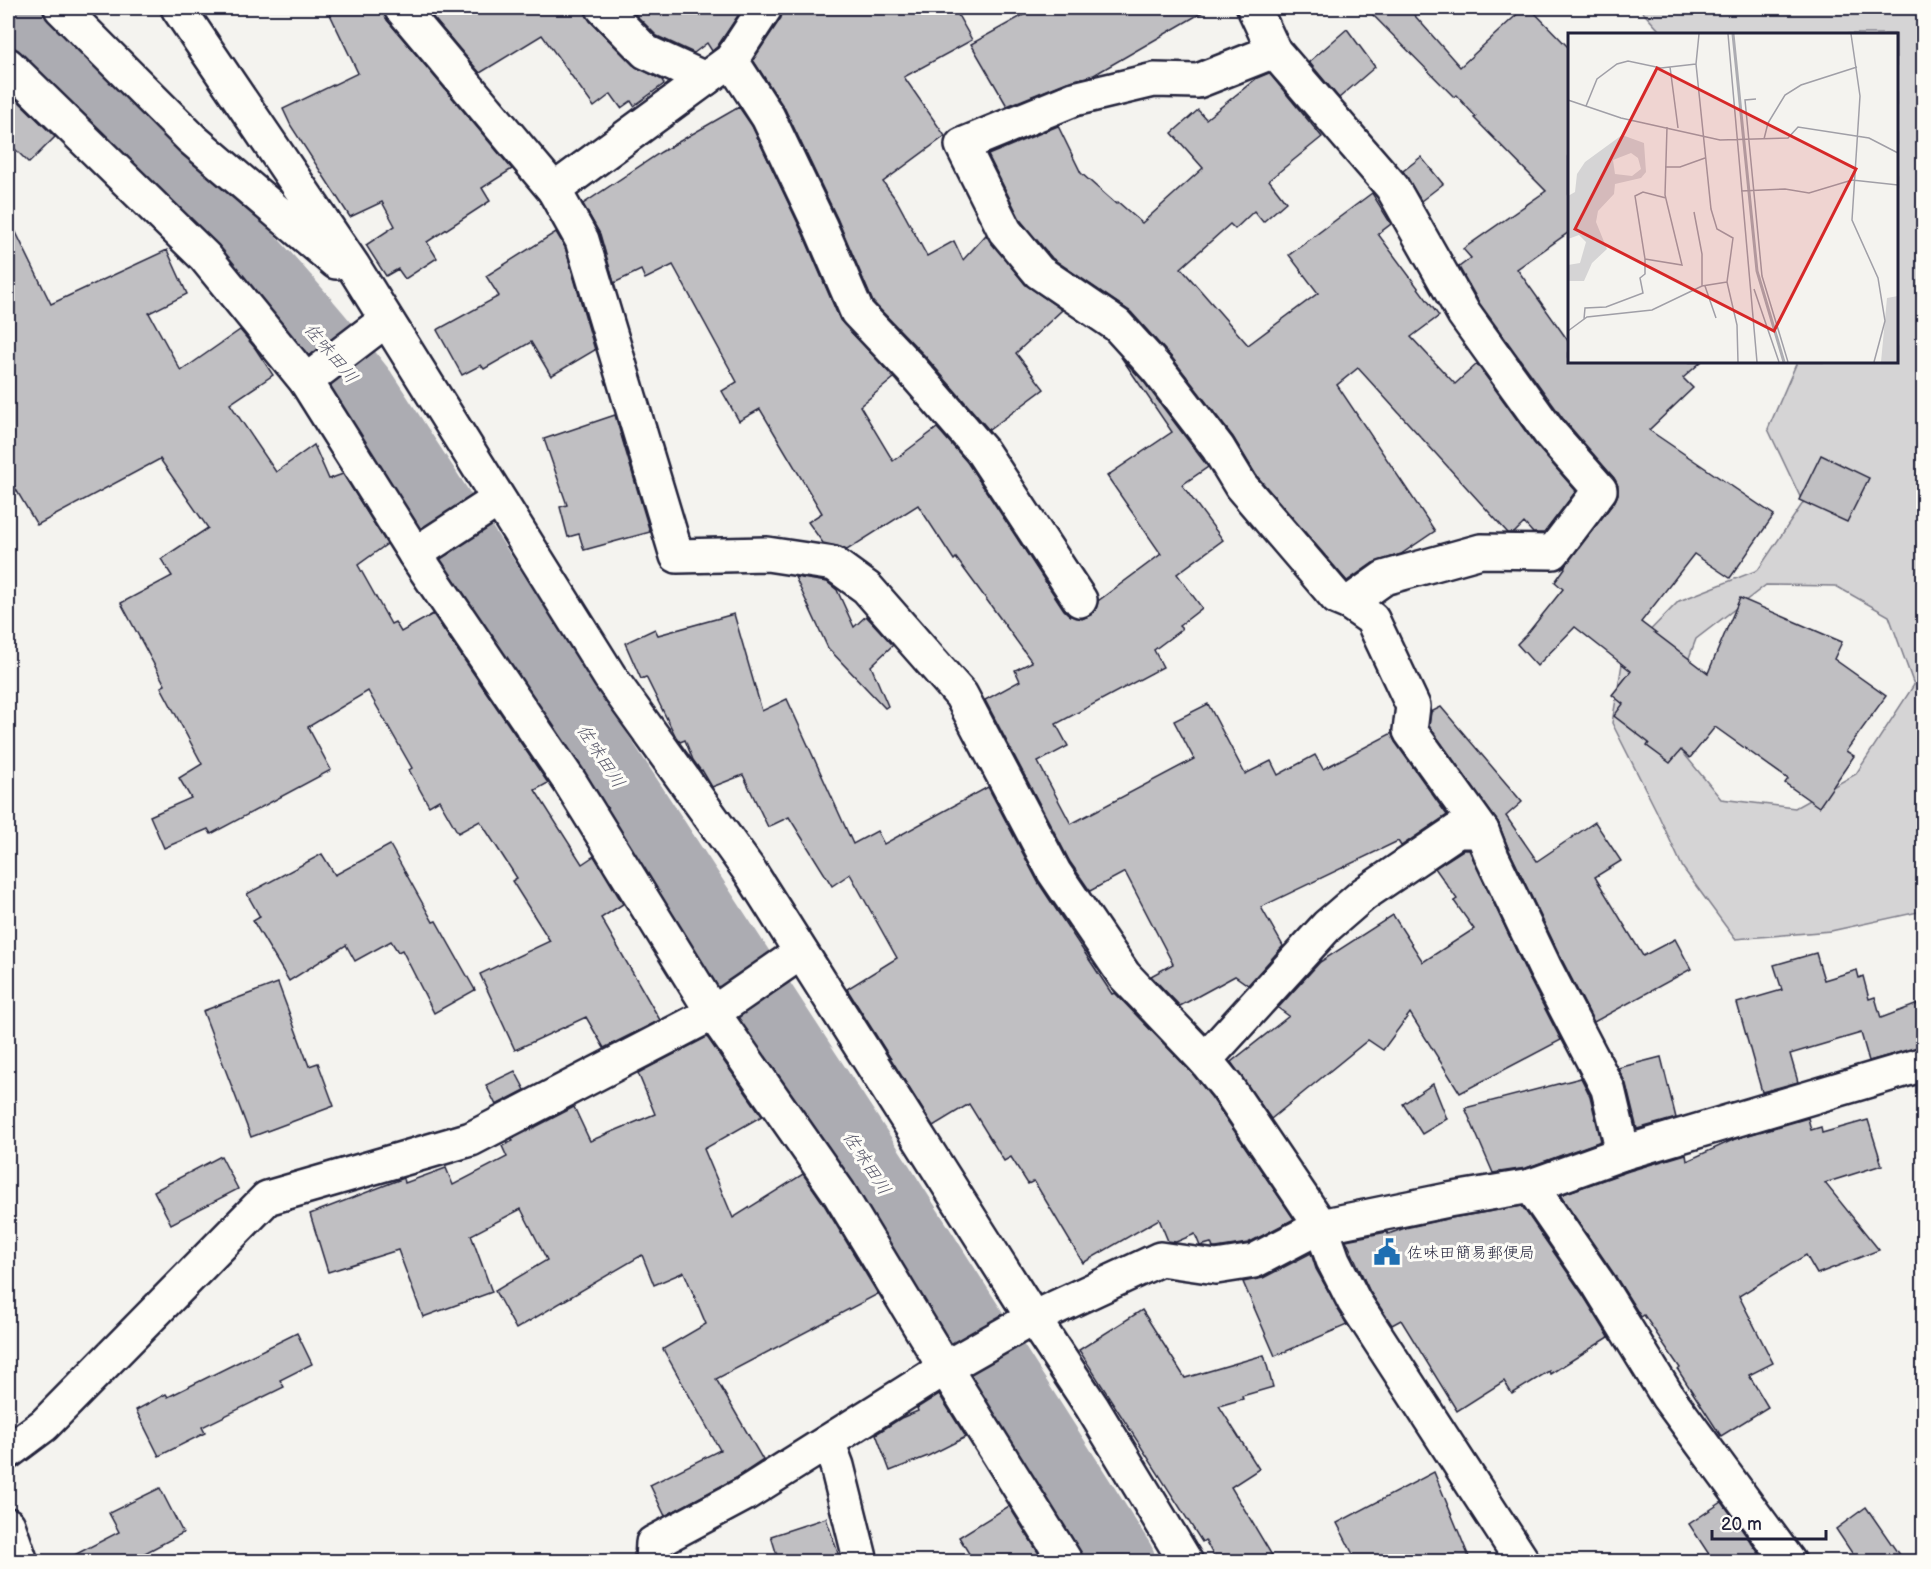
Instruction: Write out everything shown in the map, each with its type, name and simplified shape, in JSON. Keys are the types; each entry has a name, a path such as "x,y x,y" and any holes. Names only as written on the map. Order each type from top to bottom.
{"street":[{"path":"60,8 192,139 367,288"},
{"path":"178,8 367,288 379,326 494,503 610,677 751,873 793,958 1027,1322 1092,1407 1186,1562"},
{"path":"401,8 554,190 582,240 678,556 767,554 834,564 867,588 961,694 1054,872 1124,975 1205,1060 1227,1087 1321,1226 1333,1260 1354,1301 1523,1562"},
{"path":"603,8 646,52 718,70 768,117 857,312 911,369 982,451 1080,600"},
{"path":"554,190 718,70 765,8"},
{"path":"1254,8 1274,51 1392,187 1464,315 1549,432 1600,490 1553,552 1480,551 1384,578 1349,603"},
{"path":"1274,51 1198,81 1154,80 1074,99 962,145 1005,231 1039,272 1117,325 1158,370 1218,448 1241,486 1337,598 1349,603 1372,619 1413,706 1410,731 1482,831 1545,968 1608,1089 1623,1153"},
{"path":"8,65 205,257 309,379 717,1011 839,1193 949,1366 1066,1562"},
{"path":"309,379 379,326"},
{"path":"420,551 494,503"},
{"path":"1205,1060 1327,926 1364,894 1457,831 1482,831"},
{"path":"8,1452 44,1425 267,1198 471,1139 717,1011 793,958"},
{"path":"652,1562 653,1543 745,1494 949,1366 1027,1322 1160,1259 1216,1267 1254,1261 1321,1226 1531,1186 1623,1153 1923,1064"},
{"path":"1531,1186 1599,1285 1668,1397 1789,1562"},
{"path":"828,1442 837,1467 861,1562"},
{"path":"8,1525 21,1562"}],"shaded area":[{"path":"1639,8 1923,8 1923,911 1831,931 1735,939 1683,868 1612,723 1623,658 1679,601 1758,570 1803,503 1768,429 1797,363 1898,363 1898,33 1666,33 1659,30","holes":["1766,585 1836,586 1889,616 1914,685 1856,774 1795,808 1721,799 1663,728 1696,639"]}],"building":[{"path":"327,8 383,8 387,20 512,169 482,188 490,201 427,242 437,258 405,279 398,269 386,276 366,245 395,226 382,202 350,217 291,126 283,109 358,73"},
{"path":"425,8 585,8 590,21 633,65 662,80 664,84 634,106 631,101 621,108 611,94 594,107 542,35 480,73"},
{"path":"629,8 743,8 717,47 712,51 707,43 694,53 657,36"},
{"path":"783,8 954,8 972,40 904,77 945,136 883,182 897,201 927,256 954,241 963,260 986,235 1025,284 1062,310 1016,353 1044,389 989,430 925,356 873,302 837,218 785,109 753,60 781,18"},
{"path":"1036,8 1210,8 1094,75 1067,82 1007,106 971,44"},
{"path":"1366,8 1408,8 1460,67 1524,8 1530,8 1568,47 1568,233 1517,269 1568,341 1568,363 1700,363 1683,378 1693,388 1649,430 1774,515 1730,578 1694,554 1641,622 1708,673 1740,598 1842,642 1834,659 1886,696 1846,751 1854,756 1819,807 1785,783 1788,779 1715,727 1690,758 1681,750 1670,763 1647,746 1649,743 1614,716 1623,704 1612,695 1631,671 1575,627 1537,666 1517,644 1563,589 1555,582 1615,501 1618,486 1614,478 1564,420 1480,304 1459,267 1471,258 1463,249 1546,191 1474,118 1476,117 1456,95 1454,97"},
{"path":"1347,29 1375,67 1339,98 1309,62"},
{"path":"1269,73 1322,137 1269,180 1286,202 1263,222 1254,211 1235,229 1230,224 1181,268 1248,345 1318,293 1289,255 1372,193 1391,224 1378,234 1439,316 1411,337 1455,384 1477,364 1534,443 1576,491 1544,533 1533,533 1524,523 1514,533 1508,533 1358,368 1337,385 1435,531 1401,554 1373,563 1347,581 1256,475 1233,437 1173,359 1131,312 1052,258 1021,221 988,155 1058,126 1081,173 1142,223 1203,168 1172,133 1198,110 1206,119 1257,78"},
{"path":"8,91 55,137 29,163 8,142"},
{"path":"739,107 752,126 803,234 840,320 894,378 860,406 893,461 937,428 967,462 1064,610 1071,616 1082,619 1091,615 1098,601 1161,554 1107,476 1172,432 1121,357 1144,382 1208,467 1182,485 1223,540 1177,574 1202,608 1179,626 1182,629 1154,650 1163,667 1056,724 1068,746 1038,762 1071,824 1194,759 1174,721 1208,704 1245,774 1271,761 1278,775 1315,755 1323,769 1392,733 1395,742 1447,815 1401,846 1398,841 1261,907 1283,946 1248,985 1235,976 1180,1006 1151,976 1173,964 1125,872 1090,891 1070,862 985,700 1020,681 1015,670 1032,662 956,558 954,560 918,505 847,550 823,543 808,522 822,513 760,409 739,421 722,391 737,382 673,265 645,279 641,270 614,283 600,234 583,204 661,152"},
{"path":"1421,157 1443,184 1421,201 1403,171"},
{"path":"8,216 51,304 167,250 187,294 149,313 181,371 240,330 255,348 273,375 230,404 276,472 314,445 329,479 343,474 387,544 358,565 391,624 395,622 401,632 433,614 548,783 535,790 582,864 594,856 623,904 601,918 660,1020 604,1048 586,1017 515,1050 480,974 550,941 512,881 517,878 480,821 458,833 439,800 429,806 409,770 412,768 368,691 308,727 331,770 211,834 208,829 164,848 150,816 191,798 179,778 202,764 161,687 165,685 121,603 172,576 161,559 208,528 160,459 37,525 8,476"},
{"path":"556,232 565,247 595,350 551,376 531,342 484,369 481,365 462,375 437,330 499,296 486,276"},
{"path":"615,415 650,532 584,550 579,534 568,537 560,507 567,505 544,439"},
{"path":"1821,455 1869,478 1847,522 1799,500"},
{"path":"795,577 827,582 837,590 854,627 866,616 893,645 871,666 888,706 885,708 828,648"},
{"path":"734,614 762,711 787,699 853,844 877,831 884,844 988,787 1038,882 1112,994 1115,993 1191,1072 1212,1098 1294,1219 1248,1243 1213,1248 1211,1243 1200,1246 1195,1234 1176,1242 1168,1241 1159,1219 1083,1263 1034,1181 1028,1184 1011,1157 1004,1161 969,1104 933,1126 847,989 897,958 850,874 832,886 789,817 768,827 743,775 712,787 693,760 685,740 680,742 676,737 646,677 641,679 625,643 655,629 658,635"},
{"path":"1441,707 1522,802 1506,816 1537,861 1595,822 1621,861 1595,877 1643,956 1675,939 1691,969 1594,1022 1509,850 1498,822 1429,726 1431,712"},
{"path":"390,845 433,922 436,921 475,990 434,1013 402,950 398,952 391,941 355,961 346,945 289,981 253,921 260,917 247,894 322,854 335,875"},
{"path":"1463,850 1469,850 1528,976 1561,1040 1460,1093 1410,1013 1383,1050 1368,1040 1271,1119 1231,1062 1289,1016 1278,1008 1320,962 1393,915 1423,962 1474,929 1454,901 1457,899 1435,868"},
{"path":"1816,953 1824,980 1857,970 1859,978 1863,976 1869,999 1875,997 1881,1018 1923,1002 1923,1046 1869,1061 1861,1033 1790,1054 1798,1082 1762,1092 1737,1003 1782,990 1774,965"},
{"path":"278,983 309,1066 318,1063 334,1106 251,1137 203,1011"},
{"path":"707,1037 762,1116 704,1149 733,1218 803,1174 878,1294 716,1379 763,1460 736,1478 665,1516 650,1485 720,1450 663,1349 706,1324 684,1272 654,1285 642,1255 516,1329 495,1291 547,1260 521,1209 471,1235 492,1292 423,1317 398,1250 328,1272 310,1214 404,1178 405,1183 446,1168 453,1185 507,1157 502,1146 513,1141 512,1139 574,1107 590,1141 655,1114 638,1073"},
{"path":"1661,1057 1676,1118 1637,1129 1626,1084 1618,1068"},
{"path":"515,1071 525,1090 496,1105 486,1085"},
{"path":"1581,1078 1590,1096 1601,1141 1526,1168 1493,1173 1465,1108"},
{"path":"1433,1084 1447,1119 1422,1134 1403,1104"},
{"path":"1808,1118 1811,1130 1821,1127 1822,1133 1868,1120 1882,1165 1825,1183 1879,1250 1817,1274 1806,1255 1739,1296 1773,1363 1749,1375 1768,1407 1721,1436 1678,1370 1680,1368 1644,1315 1641,1317 1560,1195 1686,1154 1687,1161 1735,1139"},
{"path":"221,1156 238,1189 171,1224 154,1191"},
{"path":"1522,1206 1609,1337 1550,1374 1549,1371 1512,1394 1504,1381 1457,1411 1401,1320 1392,1325 1370,1292 1346,1240 1387,1232 1388,1234 1451,1218"},
{"path":"1311,1253 1316,1269 1347,1325 1275,1356 1243,1282 1263,1278"},
{"path":"1142,1310 1185,1378 1264,1355 1273,1387 1219,1406 1259,1469 1231,1487 1276,1562 1217,1562 1205,1540 1202,1542 1079,1350"},
{"path":"297,1333 312,1364 280,1380 284,1387 202,1427 205,1433 159,1456 136,1410 166,1394 168,1397"},
{"path":"939,1394 966,1437 928,1456 890,1471 876,1434 901,1418 918,1411 917,1408"},
{"path":"1434,1472 1471,1562 1357,1562 1337,1523"},
{"path":"160,1488 183,1533 128,1562 61,1562 119,1532 109,1513"},
{"path":"1722,1502 1765,1562 1714,1562 1689,1524"},
{"path":"1009,1506 1044,1562 974,1562 959,1537"},
{"path":"1866,1507 1904,1562 1858,1562 1836,1529"},
{"path":"826,1518 841,1562 779,1562 771,1536"}],"waterway":[{"name":"佐味田川","path":"8,9 236,243 322,341 363,392 881,1185 1121,1562"}],"place":[{"name":"佐味田簡易郵便局","path":"1387,1252"}]}
